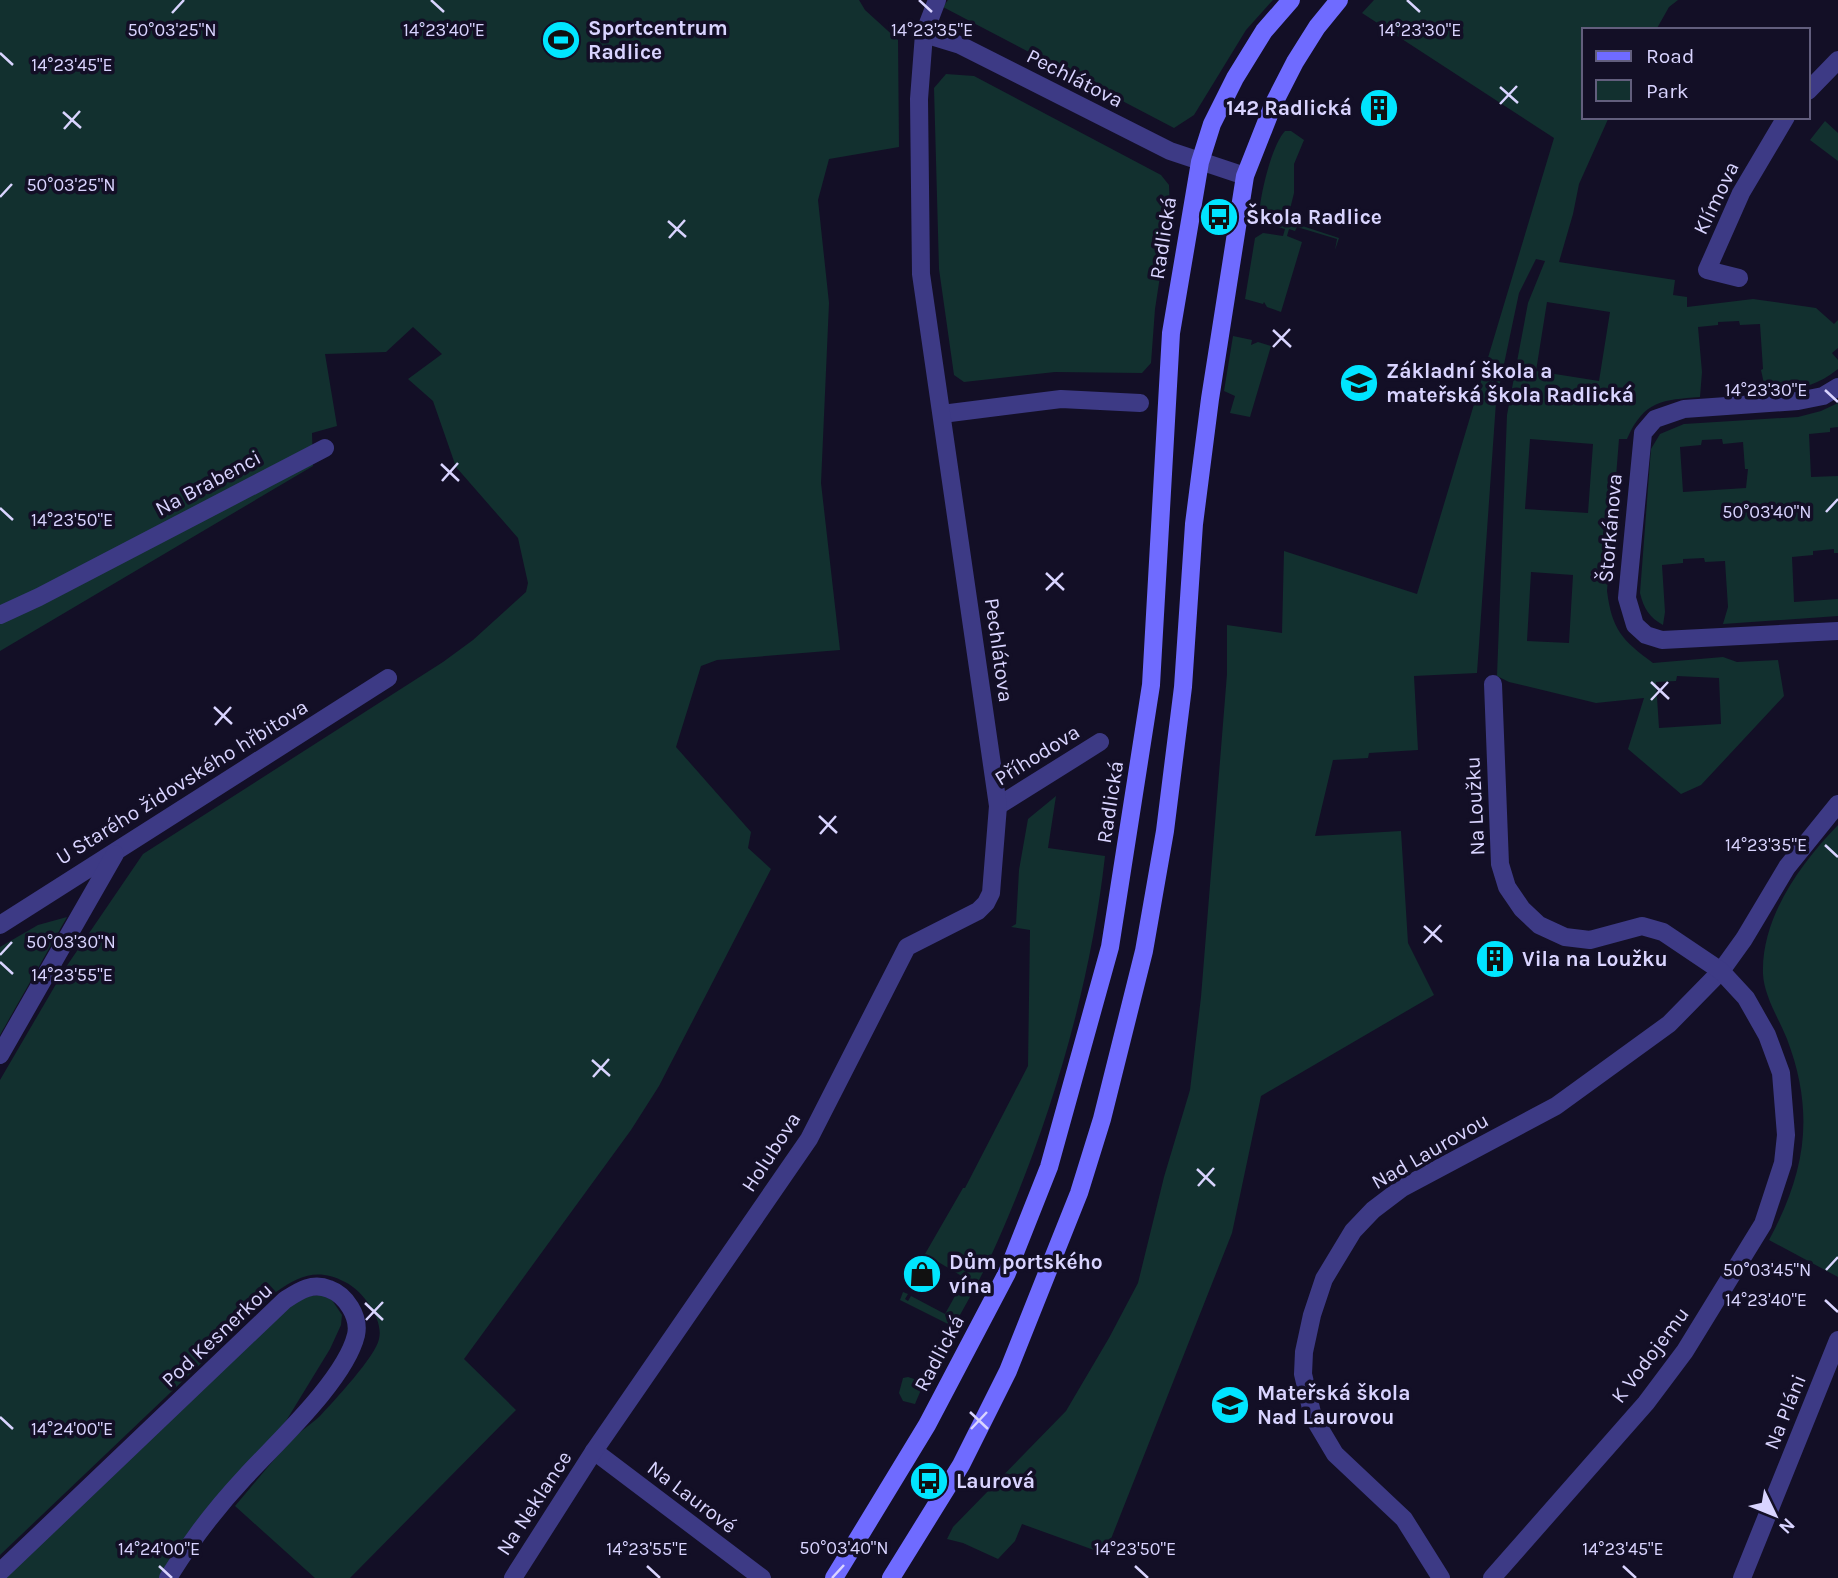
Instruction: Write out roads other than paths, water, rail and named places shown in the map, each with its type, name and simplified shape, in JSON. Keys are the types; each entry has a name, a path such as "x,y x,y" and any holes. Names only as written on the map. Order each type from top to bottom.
{"main road":[{"name":"Radlická","path":"834,1578 927,1425 1007,1273 1049,1167 1110,947 1151,685 1171,333 1200,162 1212,124 1235,78 1264,31 1291,0"},
{"path":"891,1578 961,1465 1007,1371 1079,1194 1106,1106 1144,951 1165,831 1183,687 1195,512 1226,284 1245,176 1273,106 1295,62 1317,27 1339,0"}],"street":[{"name":"Pechlátova","path":"937,0 924,34 919,99 921,274 998,807 991,893"},
{"name":"Pechlátova","path":"924,34 960,45 1170,151 1245,176"},
{"path":"1810,89 1838,60"},
{"name":"Klímova","path":"1739,278 1707,270 1741,193 1785,119"},
{"name":"Štorkánova","path":"1838,387 1823,396 1798,401 1684,408 1655,419 1643,433 1627,598 1635,625 1646,635 1662,640 1838,631"},
{"path":"942,414 1061,399 1140,403"},
{"name":"Na Brabenci","path":"0,615 325,448"},
{"name":"U Starého židovského hřbitova","path":"0,925 388,678"},
{"name":"Na Loužku","path":"1493,684 1500,864 1507,887 1522,909 1539,925 1565,937 1590,940 1642,926 1663,932 1721,971"},
{"name":"Příhodova","path":"998,807 1100,742"},
{"path":"1721,971 1744,939 1787,867 1838,804"},
{"path":"0,1055 117,850"},
{"name":"Holubova","path":"594,1451 809,1139 908,947 978,911 986,904 991,893"},
{"name":"Nad Laurovou","path":"1441,1578 1404,1519 1335,1454 1313,1417 1303,1374 1304,1352 1324,1279 1353,1231 1373,1210 1402,1188 1556,1106 1669,1024 1721,971"},
{"name":"K Vodojemu","path":"1492,1578 1646,1403 1685,1351 1763,1224 1783,1163 1786,1135 1781,1073 1756,1014 1746,998 1721,971"},
{"name":"Pod Kesnerkou","path":"0,1572 285,1300 301,1289 319,1286 332,1290 345,1299 351,1308 357,1332 340,1369 291,1430 211,1517 167,1578"},
{"name":"Na Pláni","path":"1742,1578 1838,1340"},
{"name":"Na Neklance","path":"513,1578 594,1451"},
{"name":"Na Laurové","path":"594,1451 762,1578"}],"place":[{"name":"Sportcentrum Radlice","path":"561,40"},
{"name":"142 Radlická","path":"1379,108"},
{"name":"Škola Radlice","path":"1219,217"},
{"name":"Základní škola a mateřská škola Radlická","path":"1359,383"},
{"name":"Vila na Loužku","path":"1495,959"},
{"name":"Dům portského vína","path":"922,1274"},
{"name":"Mateřská škola Nad Laurovou","path":"1230,1405"},
{"name":"Laurová","path":"929,1481"}]}
